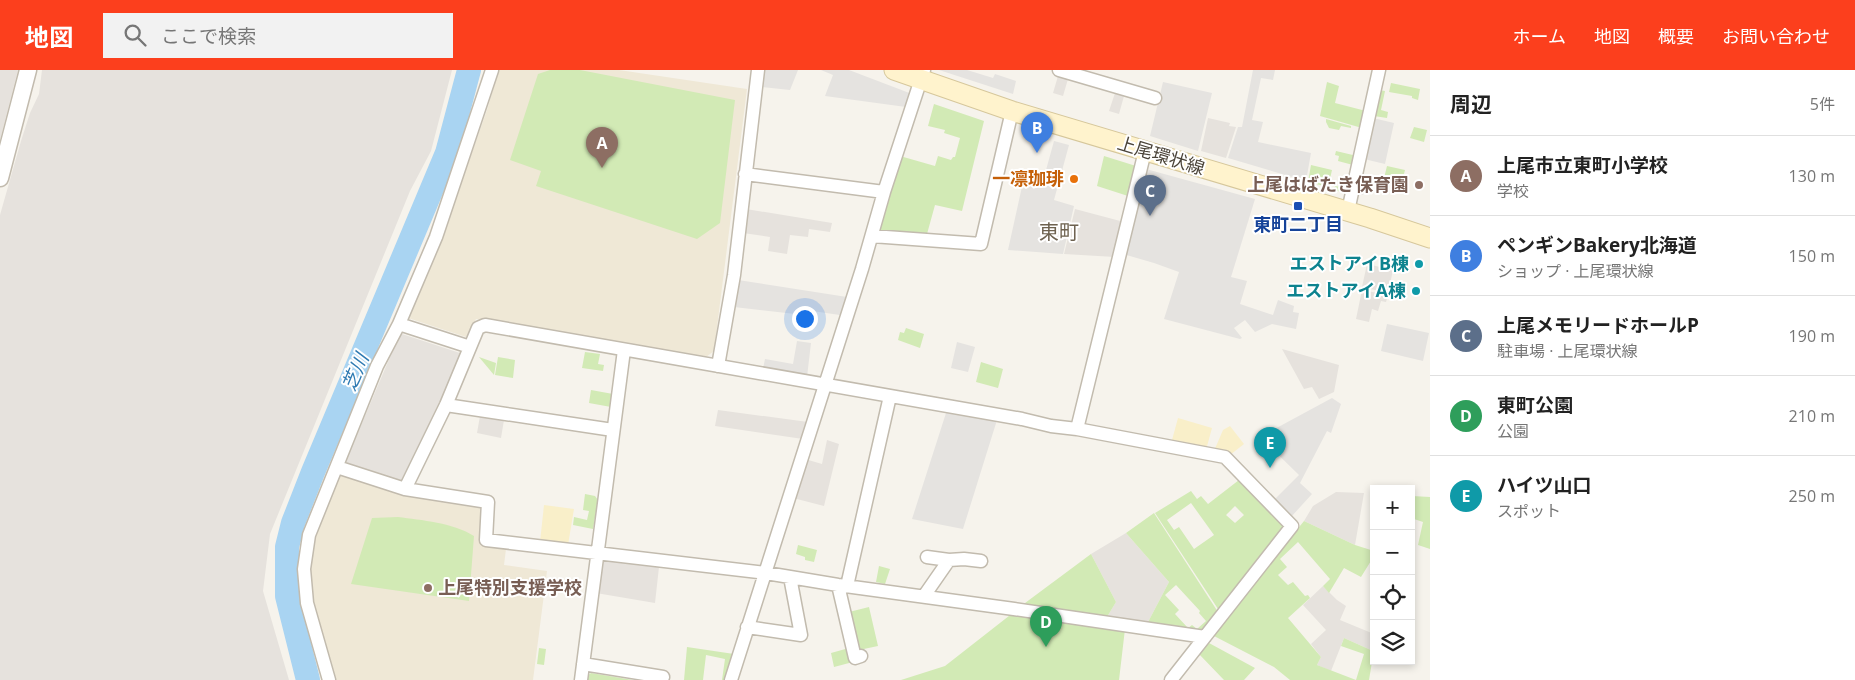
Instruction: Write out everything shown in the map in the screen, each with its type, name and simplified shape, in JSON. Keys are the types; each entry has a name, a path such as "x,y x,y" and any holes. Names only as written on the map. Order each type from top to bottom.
{"main road":[{"name":"上尾環状線","path":"894,70 922,75 1012,111 1348,211 1430,238"}],"street":[{"path":"0,178 28,70"},
{"path":"329,680 307,603 304,569 308,536 377,366 399,324 436,236 492,70"},
{"path":"718,366 734,275 758,70"},
{"path":"1059,70 1155,98"},
{"path":"1348,211 1378,70"},
{"path":"731,680 922,75"},
{"path":"872,236 981,244 1012,111"},
{"path":"1077,429 1145,151"},
{"path":"745,174 884,192"},
{"path":"399,324 470,347"},
{"path":"405,489 446,405 478,328 485,325 693,361 823,386 1022,419 1051,426 1077,429 1224,457 1292,526 1171,680"},
{"path":"581,680 624,350"},
{"path":"861,656 855,658 843,585 890,396"},
{"path":"446,405 613,430"},
{"path":"337,467 405,489 488,502 486,540 766,573 1205,637"},
{"path":"927,557 981,561"},
{"path":"924,596 949,560"},
{"path":"747,627 802,635 790,577"},
{"path":"583,664 664,677"}],"shaded area":[{"path":"0,70 18,70 0,140"},
{"path":"42,70 452,70 431,151 410,191 270,534 263,591 289,680 0,680 0,215 30,113 39,94"},
{"path":"499,70 619,70 747,89 714,351 706,357 476,319 466,337 408,318 446,226 487,110"},
{"path":"763,70 798,70 790,90 761,87"},
{"path":"821,70 849,70 912,94 906,107 825,96 833,75"},
{"path":"939,70 967,70 993,78 995,74 1016,81 1013,94"},
{"path":"1253,70 1275,70 1273,80 1261,78 1252,120 1263,122 1258,142 1311,153 1306,181 1228,158 1238,127 1242,127"},
{"path":"1058,76 1068,79 1063,96 1053,93"},
{"path":"1163,82 1212,93 1198,151 1150,136"},
{"path":"1115,93 1124,96 1119,114 1109,111"},
{"path":"1208,118 1230,123 1229,126 1236,127 1226,158 1201,151"},
{"path":"1373,118 1394,123 1385,164 1364,159"},
{"path":"1054,141 1069,145 1054,200 1074,206 1063,254 1008,250 1025,173 1043,181"},
{"path":"1146,169 1255,199 1231,277 1247,281 1240,304 1273,315 1278,300 1294,306 1293,312 1299,313 1296,329 1272,324 1255,332 1245,320 1234,328 1242,338 1240,339 1164,319 1179,272 1123,254"},
{"path":"1361,174 1367,175 1363,195 1357,194"},
{"path":"746,209 832,223 830,232 809,229 808,237 790,235 787,254 768,251 770,237 743,233"},
{"path":"1075,209 1124,222 1115,257 1064,254"},
{"path":"1367,264 1393,270 1388,293 1362,287"},
{"path":"738,280 847,297 840,315 805,310 804,315 734,307"},
{"path":"1362,290 1388,295 1386,302 1381,301 1378,311 1372,309 1369,322 1356,319"},
{"path":"1387,324 1429,333 1423,361 1381,351"},
{"path":"402,334 460,353 462,356 401,481 345,463 399,336"},
{"path":"797,341 811,343 807,377 763,369 765,359 793,364"},
{"path":"957,342 975,347 968,372 951,368"},
{"path":"1282,349 1339,365 1334,392 1319,399 1312,387 1304,389"},
{"path":"1332,398 1341,404 1331,433 1327,431 1300,483 1312,494 1291,517 1274,500 1299,475 1260,437"},
{"path":"718,410 808,422 803,439 715,426"},
{"path":"946,413 997,420 963,529 912,519"},
{"path":"480,416 504,420 501,438 477,433"},
{"path":"827,440 839,444 824,506 793,498 805,459 822,464"},
{"name":"上尾特別支援学校","path":"346,473 480,505 480,545 506,549 504,565 547,571 533,680 334,680 313,606 310,571 313,539 337,476"},
{"path":"1336,492 1364,493 1355,545 1304,521 1313,506"},
{"path":"1126,533 1169,582 1147,624 1107,617 1116,602 1091,554"},
{"path":"600,559 659,567 655,603 596,593"},
{"path":"1323,586 1346,606 1340,620 1370,632 1370,650 1344,638 1331,671 1317,665 1321,657 1311,644 1326,630 1303,605"}],"green space":[{"path":"550,70 580,70 735,100 720,223 697,239 536,186 541,171 510,160 538,74"},
{"path":"1327,82 1339,86 1335,103 1366,111 1362,128 1320,116"},
{"path":"1391,83 1420,89 1418,100 1412,98 1412,96 1389,92"},
{"path":"1379,90 1385,91 1381,110 1388,112 1387,118 1374,116"},
{"path":"934,104 984,121 962,211 935,205 927,234 882,231 878,226 900,156 935,166 938,156 951,160 955,157 960,138 944,133 945,130 928,126"},
{"path":"1326,119 1351,126 1351,128 1341,126 1339,130 1329,128"},
{"path":"1414,127 1427,130 1424,142 1410,138"},
{"path":"1336,151 1357,156 1349,192 1346,193 1334,190 1335,186 1348,188 1353,165 1338,161 1339,156 1335,155"},
{"path":"1104,156 1136,166 1128,196 1097,186"},
{"path":"1311,165 1332,170 1328,187 1308,182"},
{"path":"1387,166 1405,170 1402,182 1384,178"},
{"path":"906,328 924,334 920,348 898,340 900,332 904,333"},
{"path":"585,352 600,354 598,364 604,365 603,371 582,368"},
{"path":"479,357 496,363 494,375"},
{"path":"498,357 515,360 513,378 495,375"},
{"path":"981,362 1003,369 998,388 976,382"},
{"path":"591,390 613,394 611,407 589,403"},
{"path":"1239,480 1284,525 1284,531 1220,612 1155,513 1191,491 1197,499 1201,496 1208,504","holes":["1191,503 1214,535 1194,549 1179,527 1174,530 1167,520","1235,506 1244,515 1235,523 1226,515"]},
{"path":"585,494 595,496 598,500 593,529 573,525 574,517 587,520 589,511 583,510"},
{"path":"1415,496 1430,497 1430,549 1418,545 1423,522 1415,519"},
{"path":"1154,513 1218,612 1204,631 1147,624 1169,582 1126,533","holes":["1176,585 1200,611 1199,613 1206,621 1197,629 1192,625 1188,628 1175,614 1179,610 1165,595"]},
{"path":"398,517 447,525 474,536 469,601 351,584 372,518"},
{"path":"1304,521 1355,545 1370,550 1370,562 1361,577 1344,568 1329,593 1323,586 1330,579 1298,542 1280,559 1287,567 1278,575 1288,585 1293,582 1305,596 1308,595 1310,598 1288,618 1321,657 1317,665 1356,680 1290,680 1274,667 1214,636 1215,631"},
{"path":"798,545 817,550 814,562 805,560 805,557 796,554"},
{"path":"1091,554 1116,602 1107,617 1021,606"},
{"path":"879,566 890,569 885,584 876,582"},
{"path":"869,607 878,646 859,650 849,612"},
{"path":"1014,612 1125,629 1119,680 901,680 945,666"},
{"path":"1344,638 1370,650 1372,665 1369,680 1356,680 1364,654 1341,646"},
{"path":"1209,643 1255,668 1244,680 1224,680 1198,653"},
{"path":"687,647 734,654 727,680 722,680 725,659 706,655 703,680 684,680"},
{"path":"539,648 546,649 544,665 537,664"},
{"path":"849,648 853,662 834,667 831,653"},
{"path":"591,673 633,680 586,680 586,677"}],"sand":[{"path":"1178,418 1212,428 1206,450 1172,440"},
{"path":"1230,426 1244,444 1230,455 1214,451 1223,430"},
{"path":"544,505 574,509 568,545 540,542"}],"waterway":[{"name":"芝川","path":"308,680 287,596 287,547 293,523 447,153 469,70"}],"place":[{"name":"ペンギンBakery北海道","path":"1037,153"},
{"name":"上尾市立東町小学校","path":"602,168"},
{"name":"一凛珈琲","path":"1074,179"},
{"name":"上尾はばたき保育園","path":"1419,185"},
{"name":"東町二丁目","path":"1298,206"},
{"name":"上尾メモリードホールP","path":"1150,216"},
{"name":"エストアイB棟","path":"1419,264"},
{"name":"エストアイA棟","path":"1416,291"},
{"name":"ハイツ山口","path":"1270,468"},
{"name":"上尾特別支援学校","path":"428,588"},
{"name":"東町公園","path":"1046,647"}],"district":[{"name":"東町","path":"1059,232"}]}
